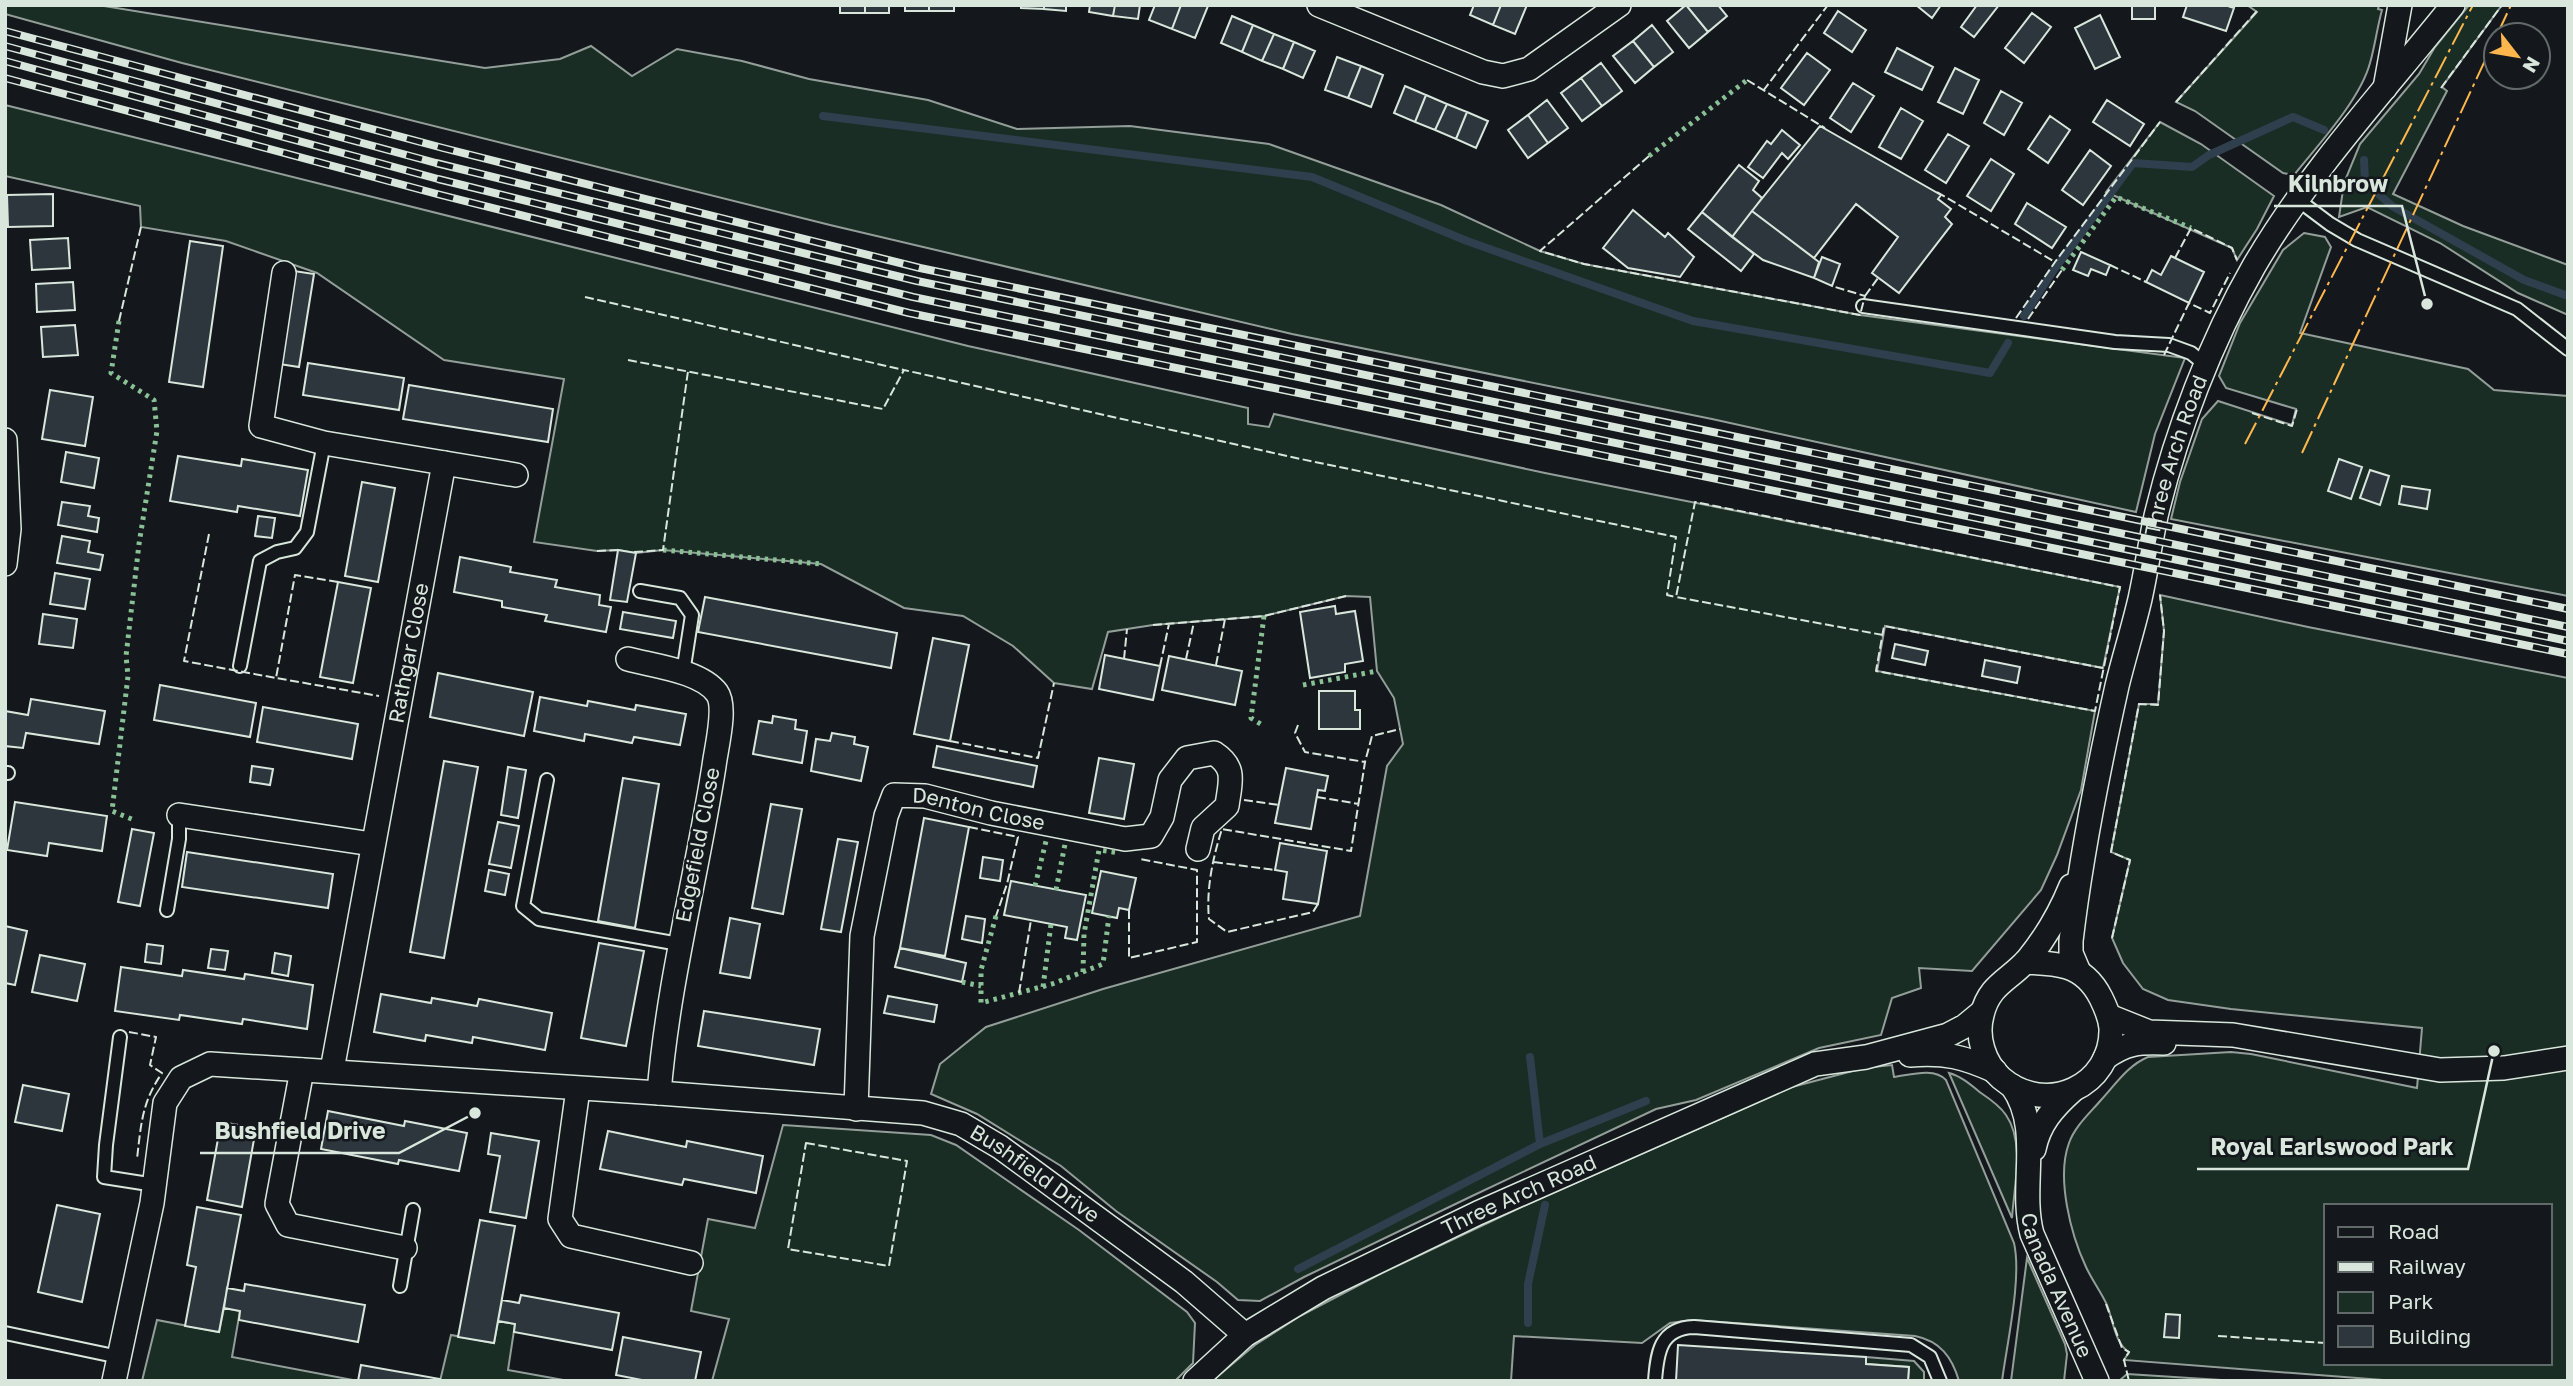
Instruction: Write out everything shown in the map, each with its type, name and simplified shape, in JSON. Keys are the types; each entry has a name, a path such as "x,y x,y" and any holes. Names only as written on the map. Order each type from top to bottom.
{"street":[{"path":"1319,5 1483,72 1503,76 1529,69 1619,5"},
{"name":"Three Arch Road","path":"2384,91 2400,5"},
{"name":"Three Arch Road","path":"2079,972 2071,953 2080,867 2156,516 2184,421 2229,315 2255,265 2298,200 2453,5"},
{"path":"284,273 261,426 324,443 516,475"},
{"path":"5,440 9,528 5,564"},
{"name":"Rathgar Close","path":"332,1070 444,463"},
{"name":"Edgefield Close","path":"628,660 705,681 719,695 721,715 711,785 679,944 659,1093"},
{"name":"Denton Close","path":"856,1109 862,936 886,816 894,795 925,796 991,813 1125,839 1151,836 1162,817 1170,780 1187,758 1214,753 1226,761 1231,774 1227,806 1203,828 1198,849"},
{"path":"179,814 372,844"},
{"name":"Three Arch Road","path":"2025,962 2052,926 2080,867"},
{"path":"2105,1058 2111,1037 2109,1016 2095,986 2079,972 2059,965 2025,962 1992,991 1982,1012 1981,1042 1984,1053 2003,1079 2046,1097 2073,1091 2091,1076 2105,1058 2122,1046 2143,1042 2192,1044 2233,1035"},
{"name":"Three Arch Road","path":"1195,1381 1245,1335 1323,1288 1478,1213 1815,1064 1866,1057 1948,1035 1982,1012"},
{"path":"2109,1016 2149,1032 2233,1035 2440,1070 2504,1068 2568,1058"},
{"name":"Three Arch Road","path":"1866,1057 1896,1058 1941,1053 1966,1058 2003,1079"},
{"name":"Bushfield Drive","path":"114,1381 155,1185 165,1103 181,1078 210,1064 332,1070 923,1113 961,1124 1000,1147 1184,1282 1245,1335"},
{"path":"302,1070 277,1204 288,1225 405,1248"},
{"name":"Canada Avenue","path":"2003,1079 2019,1097 2027,1124 2032,1234 2096,1381"},
{"path":"578,1089 560,1219 565,1227 571,1236 691,1263"},
{"name":"Canada Avenue","path":"2028,1187 2034,1145 2039,1131 2053,1109 2073,1091"}],"lane":[{"path":"2298,200 2357,240 2517,309 2568,349"},
{"path":"1863,306 2115,342 2169,345 2191,353 2207,366"},
{"path":"240,666 260,561 277,552 295,548 307,532 324,443"},
{"path":"640,591 680,597 692,615 683,673"},
{"path":"547,780 523,906 539,919 679,944"},
{"path":"167,910 179,839 179,814"},
{"path":"120,1037 104,1177 155,1185"},
{"path":"400,1286 413,1210"},
{"path":"1655,1381 1659,1352 1666,1339 1680,1328 1694,1327 1905,1343 1930,1357 1940,1381"},
{"path":"5,1333 119,1357"}],"green space":[{"path":"5,5 98,5 485,68 560,59 591,46 632,76 677,49 742,61 809,79 928,100 1017,129 1130,126 1269,144 1441,205 1540,251 1584,264 1860,315 2185,358 2155,434 2136,512 1712,419 1292,334 830,225 182,63 5,14"},
{"path":"2247,5 2379,5 2378,9 2382,10 2370,63 2357,92 2337,122 2294,175 2283,173 2195,111 2176,102 2257,12"},
{"path":"2469,5 2502,5 2490,21 2482,21 2482,32 2442,87 2447,91 2393,194 2463,226 2568,265 2568,315 2518,293 2440,243 2367,207 2339,217 2344,183 2360,144 2419,74 2435,47"},
{"path":"5,105 968,346 1248,408 1248,424 1269,427 1274,414 1545,473 2120,587 2103,668 1885,626 1877,671 2095,711 2081,790 2041,890 1972,971 1919,968 1921,988 1892,998 1881,1035 1819,1048 1696,1100 1656,1109 1304,1277 1260,1301 1238,1300 1217,1282 1116,1211 1061,1166 977,1114 931,1094 940,1064 986,1027 1103,989 1360,916 1387,766 1403,744 1394,698 1377,671 1370,597 1346,596 1264,616 1153,625 1108,632 1092,689 1054,683 1013,646 963,616 904,608 821,564 663,550 636,553 597,551 534,542 564,379 444,360 317,273 226,241 141,227 140,206 5,176"},
{"path":"2160,122 2201,144 2274,196 2237,260 2232,248 2106,192"},
{"path":"2304,233 2325,237 2331,247 2300,333 2468,369 2494,390 2568,396 2568,596 2171,519 2180,482 2202,419 2218,401 2292,425 2296,409 2226,388 2219,376 2240,323 2283,250"},
{"path":"2160,595 2568,678 2568,1381 2396,1381 2124,1360 2129,1352 2117,1338 2107,1305 2086,1267 2075,1239 2067,1206 2064,1173 2065,1157 2075,1131 2117,1082 2134,1065 2148,1057 2231,1052 2417,1088 2422,1028 2231,1009 2168,1000 2143,989 2123,963 2112,938 2130,860 2111,852 2139,704 2158,704 2164,631"},
{"path":"1892,1065 1894,1077 1928,1073 1946,1080 2014,1243 2015,1292 2002,1381 1959,1381 1944,1351 1924,1338 1915,1336 1692,1320 1670,1323 1642,1343 1514,1336 1511,1381 1212,1381 1255,1345 1300,1316 1380,1274 1528,1204 1792,1087 1864,1068"},
{"path":"1949,1073 1966,1081 1995,1103 2012,1126 2017,1165 2012,1218"},
{"path":"783,1125 931,1135 956,1145 1079,1230 1187,1312 1195,1323 1193,1363 1175,1381 712,1381 729,1319 691,1311 708,1219 755,1228"},
{"path":"2027,1258 2065,1344 2067,1354 2064,1381 2011,1381"},
{"path":"224,1308 240,1311 232,1357 358,1381 142,1381 157,1320 219,1332"},
{"path":"498,1321 515,1324 508,1370 569,1381 440,1381 451,1335 494,1343"},
{"path":"1866,1357 1914,1361 1924,1372 1924,1381 1908,1381 1909,1367 1866,1364"},
{"path":"2127,1374 2237,1381 2119,1381"}],"building":[{"path":"840,5 865,5 865,13 840,13"},
{"path":"865,5 889,5 889,13 865,13"},
{"path":"905,5 929,5 929,11 905,11"},
{"path":"929,5 954,5 954,11 929,11"},
{"path":"1021,5 1044,5 1044,9 1021,8"},
{"path":"1044,5 1066,5 1066,11 1044,9"},
{"path":"1090,5 1115,5 1113,16 1089,12"},
{"path":"1115,5 1140,5 1138,19 1113,16"},
{"path":"1155,5 1181,5 1172,29 1149,20"},
{"path":"1181,5 1208,6 1195,38 1172,29"},
{"path":"1474,5 1501,5 1493,25 1470,15"},
{"path":"1501,5 1527,5 1515,34 1493,25"},
{"path":"1686,5 1708,32 1689,48 1667,21"},
{"path":"1686,5 1718,5 1727,16 1708,32"},
{"path":"1916,5 1941,5 1932,18"},
{"path":"1977,5 1999,5 1974,37 1961,27"},
{"path":"2132,5 2155,5 2155,19 2132,19"},
{"path":"2187,5 2225,5 2234,8 2226,31 2183,17"},
{"path":"1838,11 1866,30 1852,52 1824,33"},
{"path":"2032,13 2051,27 2024,63 2005,48"},
{"path":"2100,15 2120,57 2095,69 2075,28"},
{"path":"1232,16 1253,25 1242,52 1221,43"},
{"path":"1253,25 1274,34 1262,61 1242,52"},
{"path":"1652,25 1673,52 1654,67 1633,41"},
{"path":"1274,34 1294,42 1283,69 1262,61"},
{"path":"1633,41 1654,67 1635,83 1613,56"},
{"path":"1294,42 1315,51 1303,78 1283,69"},
{"path":"1897,48 1933,67 1922,90 1885,72"},
{"path":"1807,53 1830,70 1804,105 1781,88"},
{"path":"1337,57 1361,66 1348,98 1325,90"},
{"path":"1601,63 1622,91 1602,106 1581,78"},
{"path":"1361,66 1383,75 1371,107 1348,98"},
{"path":"1955,68 1979,80 1963,114 1938,102"},
{"path":"1581,78 1602,106 1582,121 1561,93"},
{"path":"1853,83 1874,96 1851,132 1830,118"},
{"path":"1405,86 1426,95 1415,122 1394,113"},
{"path":"2001,91 2022,103 2004,135 1984,123"},
{"path":"1426,95 1447,104 1435,130 1415,122"},
{"path":"1547,100 1568,128 1548,143 1528,115"},
{"path":"2107,100 2144,124 2130,146 2093,122"},
{"path":"1447,104 1467,112 1456,139 1435,130"},
{"path":"1901,108 1923,121 1901,159 1879,147"},
{"path":"1467,112 1488,121 1476,148 1456,139"},
{"path":"1528,115 1548,143 1528,158 1508,130"},
{"path":"2050,116 2070,130 2048,163 2028,149"},
{"path":"1820,126 1941,195 1938,199 1951,209 1945,217 1952,224 1899,293 1872,273 1898,237 1856,204 1814,258 1752,211"},
{"path":"1782,130 1800,145 1788,159 1782,153 1763,178 1748,167 1767,141 1771,144"},
{"path":"1948,134 1969,146 1946,183 1925,170"},
{"path":"2090,150 2111,166 2083,205 2062,190"},
{"path":"1991,159 2014,174 1991,211 1967,196"},
{"path":"1739,165 1759,181 1753,190 1762,198 1732,237 1702,212"},
{"path":"53,194 53,226 8,227 7,195"},
{"path":"2027,203 2066,227 2052,248 2015,224"},
{"path":"1633,210 1665,237 1668,233 1694,257 1680,277 1628,268 1603,248"},
{"path":"1752,211 1819,262 1814,278 1763,260 1732,237"},
{"path":"1702,212 1754,254 1741,271 1688,229"},
{"path":"68,238 70,268 32,270 30,240"},
{"path":"190,241 223,246 203,387 169,382"},
{"path":"2081,252 2110,265 2106,275 2091,269 2088,276 2073,270"},
{"path":"2171,256 2204,272 2189,303 2146,282 2152,270 2161,275"},
{"path":"1822,257 1840,264 1832,286 1814,278"},
{"path":"294,271 314,274 299,367 279,364"},
{"path":"73,282 75,310 37,312 36,284"},
{"path":"75,325 78,355 43,357 41,327"},
{"path":"308,363 404,378 399,410 303,395"},
{"path":"409,385 553,409 548,442 403,419"},
{"path":"50,390 93,397 85,446 42,439"},
{"path":"66,452 99,458 94,488 61,482"},
{"path":"178,456 241,466 242,459 308,470 300,516 238,506 237,512 170,501"},
{"path":"2339,459 2362,467 2351,499 2328,491"},
{"path":"2370,470 2389,476 2380,505 2360,498"},
{"path":"362,482 395,488 378,582 345,576"},
{"path":"2402,486 2430,490 2427,509 2399,504"},
{"path":"62,502 90,506 88,516 99,518 97,532 58,525"},
{"path":"258,516 275,518 272,538 255,536"},
{"path":"62,536 90,541 88,552 103,555 100,570 57,563"},
{"path":"618,550 636,553 627,602 610,600"},
{"path":"460,557 511,567 510,572 557,580 555,587 600,595 599,605 611,607 606,632 545,621 547,615 502,607 502,601 454,592"},
{"path":"55,573 90,579 85,609 50,604"},
{"path":"338,582 371,588 353,683 320,677"},
{"path":"705,597 897,633 891,668 698,632"},
{"path":"1335,606 1336,614 1355,611 1363,661 1345,664 1345,672 1310,678 1300,612"},
{"path":"623,612 676,621 673,638 620,629"},
{"path":"43,614 77,619 73,648 39,644"},
{"path":"933,638 969,645 950,741 914,734"},
{"path":"1895,644 1928,651 1925,665 1892,658"},
{"path":"1105,655 1160,666 1153,700 1099,689"},
{"path":"1169,656 1242,671 1235,705 1162,690"},
{"path":"1985,660 2020,667 2017,683 1982,676"},
{"path":"438,673 533,692 524,736 430,717"},
{"path":"160,685 256,703 250,737 154,720"},
{"path":"1319,691 1355,691 1355,710 1360,710 1360,729 1319,729"},
{"path":"540,697 587,706 588,701 635,710 636,705 686,714 680,745 634,737 632,743 585,734 584,741 534,731"},
{"path":"31,699 105,711 99,744 26,733 23,748 5,746 5,711 28,715"},
{"path":"263,707 358,724 352,759 257,742"},
{"path":"773,716 796,720 795,729 807,731 802,763 753,754 759,721 772,723"},
{"path":"832,733 855,737 854,744 868,747 861,781 811,771 816,739 830,741"},
{"path":"937,746 1037,766 1033,787 933,767"},
{"path":"1099,758 1134,764 1124,819 1089,813"},
{"path":"444,761 478,767 444,958 410,952"},
{"path":"252,766 273,769 270,785 250,782"},
{"path":"508,767 526,770 518,818 501,815"},
{"path":"1286,768 1328,776 1325,791 1318,790 1311,829 1275,823"},
{"path":"623,778 659,784 635,928 598,921"},
{"path":"15,802 107,816 102,851 49,843 47,856 7,850"},
{"path":"771,804 802,809 783,914 752,908"},
{"path":"924,818 969,827 945,956 900,948"},
{"path":"498,822 519,826 511,868 489,864"},
{"path":"132,829 154,833 140,906 118,902"},
{"path":"838,839 858,842 841,932 821,929"},
{"path":"1280,843 1327,851 1318,904 1283,899 1287,872 1275,870"},
{"path":"187,852 333,874 328,908 182,887"},
{"path":"983,857 1003,860 1000,881 980,878"},
{"path":"489,870 509,874 505,895 485,891"},
{"path":"1101,871 1136,878 1129,910 1119,908 1117,918 1092,913"},
{"path":"1011,881 1086,895 1077,940 1065,938 1067,927 1004,915"},
{"path":"966,916 985,919 982,943 962,939"},
{"path":"730,918 760,924 750,978 720,973"},
{"path":"5,926 27,931 15,985 5,983"},
{"path":"599,943 644,951 626,1046 581,1038"},
{"path":"147,944 163,946 161,964 145,962"},
{"path":"900,948 966,963 962,982 895,967"},
{"path":"211,949 228,951 225,970 208,968"},
{"path":"275,953 291,956 288,976 272,973"},
{"path":"40,955 85,964 77,1001 32,992"},
{"path":"121,967 182,976 183,970 244,979 245,974 313,985 307,1029 243,1019 242,1024 180,1015 179,1020 115,1011"},
{"path":"381,994 431,1003 432,998 477,1006 479,999 552,1013 545,1050 473,1037 472,1043 426,1035 425,1041 374,1032"},
{"path":"888,996 937,1005 934,1022 884,1013"},
{"path":"704,1011 820,1029 814,1065 698,1046"},
{"path":"23,1085 69,1094 62,1131 15,1122"},
{"path":"328,1111 404,1126 405,1121 467,1133 459,1171 399,1160 398,1164 321,1149"},
{"path":"221,1122 256,1128 242,1207 207,1200"},
{"path":"608,1131 686,1147 687,1141 763,1156 756,1193 684,1179 682,1185 600,1169"},
{"path":"491,1133 539,1141 526,1218 490,1212 500,1156 488,1154"},
{"path":"57,1205 100,1214 82,1302 38,1292"},
{"path":"197,1207 241,1215 219,1332 185,1326 196,1267 187,1265"},
{"path":"480,1220 515,1226 494,1343 458,1337"},
{"path":"245,1284 365,1305 358,1342 239,1320 240,1311 224,1308 227,1288 244,1291"},
{"path":"521,1295 619,1313 612,1350 514,1332 515,1324 498,1321 502,1300 519,1303"},
{"path":"2166,1314 2180,1315 2179,1338 2164,1337"},
{"path":"623,1337 701,1352 695,1381 647,1381 616,1375"},
{"path":"1678,1345 1866,1357 1866,1364 1909,1367 1908,1381 1676,1381"},
{"path":"361,1365 440,1379 440,1381 358,1381"}],"waterway":[{"path":"823,116 1312,177 1467,241 1693,321 1990,373 2008,343"},
{"path":"2024,316 2053,271 2133,163 2192,167 2209,155 2293,117 2324,130"},
{"path":"2364,160 2365,182 2392,206 2524,280 2568,296"},
{"path":"1530,1057 1540,1144"},
{"path":"1298,1269 1540,1144 1646,1101"},
{"path":"1528,1323 1528,1284 1545,1205"}],"railway":[{"path":"5,31 443,148 920,268 2568,609"},
{"path":"5,46 436,163 917,281 2568,627"},
{"path":"5,61 438,179 913,297 2568,641"},
{"path":"5,78 437,194 909,313 2568,654"}],"hedge":[{"path":"1649,156 1747,80"},
{"path":"2062,270 2116,197 2191,228"},
{"path":"119,321 111,373 154,400 157,431 139,544 126,656 128,676 112,811 134,820"},
{"path":"663,550 821,564"},
{"path":"1264,616 1251,718 1264,726"},
{"path":"1303,685 1377,671"},
{"path":"1035,886 1047,837"},
{"path":"1056,890 1065,844"},
{"path":"1083,972 1084,934 1099,850 1120,853"},
{"path":"996,916 981,970 981,1003 1052,984 1103,964 1109,916"},
{"path":"1043,987 1051,924"},
{"path":"962,982 981,986"}],"fence":[{"path":"1763,91 1828,5"},
{"path":"2441,88 2502,5"},
{"path":"2176,102 2257,11"},
{"path":"1747,80 1825,128"},
{"path":"2016,318 2160,122"},
{"path":"1649,156 1540,251 1584,264 1860,315 1865,296 1832,286"},
{"path":"1937,192 2055,262"},
{"path":"119,321 141,227"},
{"path":"2175,258 2191,228 2232,248 2237,260"},
{"path":"2110,265 2146,282"},
{"path":"2028,319 2062,270"},
{"path":"2164,355 2189,303 2210,313 2230,273"},
{"path":"1865,296 1878,278"},
{"path":"585,297 904,370"},
{"path":"628,360 883,409 904,370 1296,458 1676,537 1667,595 1676,597"},
{"path":"634,552 663,550 688,371"},
{"path":"2252,413 2292,426 2297,409"},
{"path":"1883,635 1676,597 1695,502 2120,587 2095,711 1876,671 1884,626 2103,668"},
{"path":"209,534 184,661 276,678"},
{"path":"597,551 620,550"},
{"path":"338,582 295,575 276,678 379,696"},
{"path":"2112,938 2130,860 2111,852 2139,704 2158,705 2164,631 2160,595"},
{"path":"1153,625 1264,616 1346,596"},
{"path":"1216,665 1225,619"},
{"path":"1186,659 1194,622"},
{"path":"1160,666 1169,624"},
{"path":"1124,659 1127,629"},
{"path":"950,741 1038,758 1054,683"},
{"path":"1298,725 1295,733 1305,752 1365,762"},
{"path":"1318,904 1313,912 1227,932 1209,919 1211,873 1222,829 1351,851 1365,762 1372,736 1400,729"},
{"path":"1317,797 1359,804"},
{"path":"1244,800 1279,805"},
{"path":"969,827 1018,837 996,916"},
{"path":"1129,910 1129,958 1197,942 1197,870 1140,859"},
{"path":"1214,862 1275,870"},
{"path":"1019,993 1031,920"},
{"path":"129,1032 156,1037 150,1065 162,1073 146,1104 137,1159"},
{"path":"806,1143 907,1161 889,1266 788,1249 806,1143"},
{"path":"2106,1304 2122,1348 2129,1352 2124,1360 2129,1381"},
{"path":"2218,1336 2324,1343"}],"power":[{"path":"2245,444 2473,5"},
{"path":"2504,21 2511,5"},
{"path":"2302,453 2482,67"}],"place":[{"name":"Kilnbrow","path":"2427,304"},
{"name":"Royal Earlswood Park","path":"2494,1051"},
{"name":"Bushfield Drive","path":"475,1113"}]}
